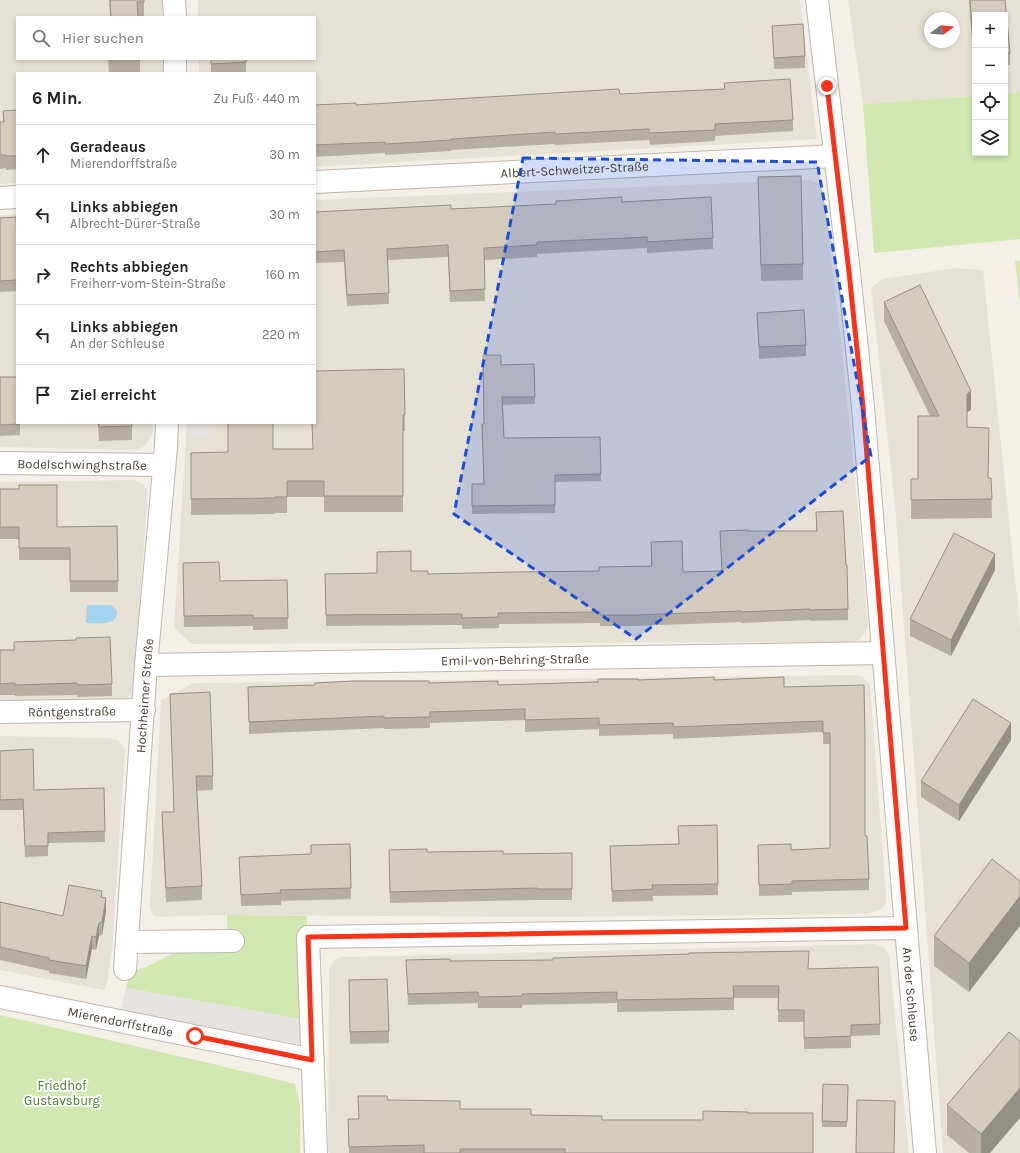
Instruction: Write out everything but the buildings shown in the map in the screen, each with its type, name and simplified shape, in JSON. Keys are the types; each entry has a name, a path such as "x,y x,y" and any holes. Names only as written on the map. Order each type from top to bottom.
{"street":[{"path":"174,0 175,16"},
{"name":"An der Schleuse","path":"817,0 850,280 863,407 925,1153"},
{"path":"175,60 175,72"},
{"name":"Albert-Schweitzer-Straße","path":"316,182 835,156"},
{"path":"0,198 16,197"},
{"name":"Hochheimer Straße","path":"125,969 146,665 167,424"},
{"name":"Bodelschwinghstraße","path":"0,463 164,465"},
{"name":"Emil-von-Behring-Straße","path":"146,665 883,653"},
{"name":"Röntgenstraße","path":"0,712 144,710"},
{"path":"316,1153 308,937 906,928"},
{"path":"128,942 233,941"},
{"name":"Mierendorffstraße","path":"0,997 312,1060"}],"highlighted area":[{"path":"523,158 817,162 871,456 636,639 454,514"}],"shaded area":[{"path":"0,0 166,0 166,16 16,16 16,60 167,60 167,72 16,72 16,183 0,184"},
{"path":"198,0 800,0 817,139 316,167 316,72 199,72 199,60 316,60 316,16 198,16"},
{"path":"848,0 1020,0 1020,92 1008,94 1008,12 972,12 972,96 863,104"},
{"path":"809,180 820,184 824,193 844,370 868,625 865,633 859,640 848,642 192,644 174,628 187,424 316,424 316,200"},
{"path":"16,214 16,424 153,424 153,432 145,446 137,450 0,447 0,215"},
{"path":"956,268 983,270 1020,627 1020,1153 943,1153 895,505 871,287 883,279"},
{"path":"187,424 214,424 213,437 186,435"},
{"path":"133,480 143,484 148,491 133,693 122,702 0,703 0,482"},
{"path":"859,675 870,685 886,894 886,903 883,908 873,912 866,914 543,917 227,915 156,917 152,914 150,906 161,700 194,683"},
{"path":"0,736 107,738 118,740 125,749 112,951 107,982 104,990 0,970"},
{"path":"876,944 885,948 889,955 909,1153 330,1153 328,1150 329,969 334,960 342,957"},
{"path":"126,988 306,1020 302,1045 121,1010"}],"green space":[{"path":"1020,92 1020,239 874,253 863,104 972,96 972,156 1008,156 1008,94"},
{"path":"1015,261 1020,261 1020,298 1019,298"},
{"path":"227,915 307,916 306,1020 126,988 131,971 146,967 172,954 202,948 228,948"},
{"name":"Friedhof Gustavsburg","path":"0,1015 295,1084 300,1104 300,1153 0,1153"}],"water":[{"path":"87,605 111,605 117,611 116,616 111,622 86,623"}],"route":[{"path":"195,1036 312,1060 308,937 906,928 863,407 827,86"}]}
